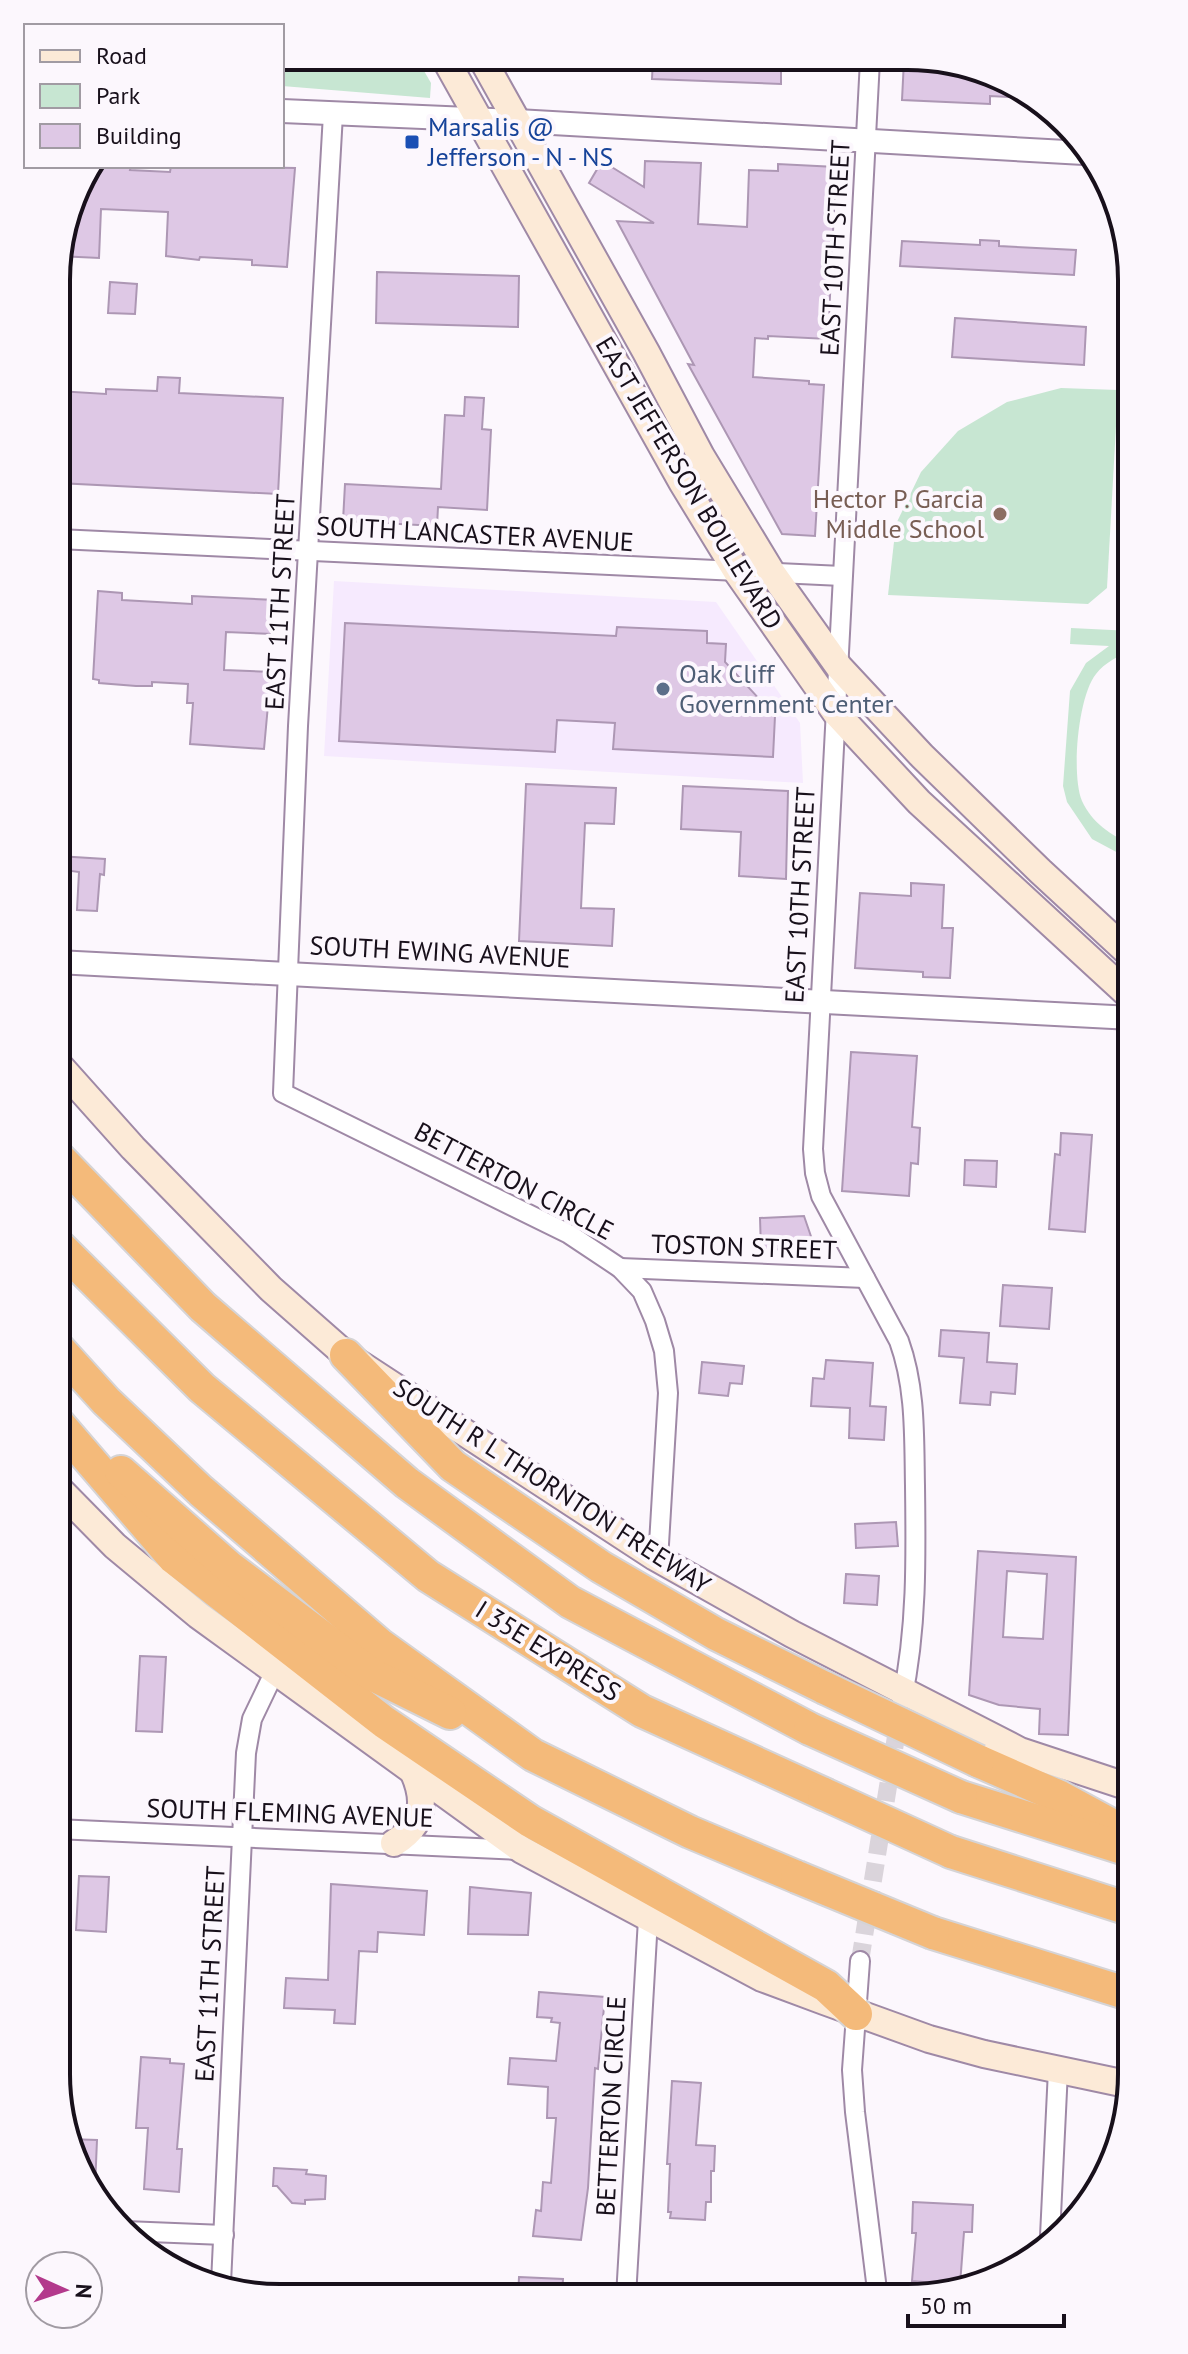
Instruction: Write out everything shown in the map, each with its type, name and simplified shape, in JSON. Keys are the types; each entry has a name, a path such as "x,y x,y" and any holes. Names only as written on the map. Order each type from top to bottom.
{"highway":[{"path":"70,1169 203,1307 407,1483 570,1602 810,1729 961,1797 1118,1847"},
{"name":"I 35E EXPRESS","path":"70,1257 202,1388 428,1576 642,1711 951,1852 1118,1906"},
{"path":"346,1355 453,1466 601,1567 716,1634 978,1761 1060,1797 1118,1828"},
{"path":"70,1361 106,1401 201,1491 379,1644 533,1755"},
{"path":"70,1431 133,1481 229,1567 371,1674 690,1832 933,1933 1118,1991"},
{"path":"70,1436 174,1558 384,1722 530,1821 826,1986 856,2014"}],"main road":[{"name":"EAST JEFFERSON BOULEVARD","path":"451,70 675,470 737,572 836,713 919,802 1118,985"},
{"name":"EAST JEFFERSON BOULEVARD","path":"488,70 701,456 772,573 839,667 922,756 1118,943"},
{"path":"1019,895 1040,871"},
{"name":"SOUTH R L THORNTON FREEWAY","path":"70,1078 133,1148 271,1289 346,1355 655,1557 792,1634 902,1702 1020,1751 1118,1783"},
{"path":"70,1500 115,1546 198,1615 522,1850 762,1978 929,2039 1118,2082"},
{"path":"394,1843 407,1835 419,1814 421,1790 414,1773"}],"street":[{"name":"EAST 10TH STREET","path":"870,70 813,1149 821,1196 899,1341 908,1365 913,1402 916,1586 902,1702"},
{"path":"284,111 1075,153"},
{"name":"EAST 11TH STREET","path":"283,1093 333,114"},
{"name":"SOUTH LANCASTER AVENUE","path":"70,540 842,576"},
{"name":"SOUTH EWING AVENUE","path":"70,963 1118,1017"},
{"name":"BETTERTON CIRCLE","path":"283,1093 569,1234 620,1268 642,1291 664,1351 668,1393 659,1544 655,1557"},
{"name":"TOSTON STREET","path":"620,1268 865,1278"},
{"name":"EAST 11TH STREET","path":"221,2276 248,1742 252,1719 274,1673"},
{"name":"SOUTH FLEMING AVENUE","path":"70,1830 522,1850"},
{"name":"BETTERTON CIRCLE","path":"627,2284 648,1919"},
{"path":"860,1961 852,2070 876,2284"},
{"path":"1050,2229 1058,2070"},
{"path":"141,2232 224,2235"}],"shaded area":[{"path":"334,581 716,602 800,723 803,783 324,756"}],"green space":[{"path":"284,70 424,70 431,83 430,98 284,86"},
{"path":"1061,388 1118,390 1107,588 1088,604 888,595 896,524 921,472 958,431 1007,402"},
{"path":"1071,628 1118,630 1118,657 1096,674 1085,699 1078,736 1077,773 1086,809 1103,828 1118,838 1118,853 1092,839 1067,802 1063,786 1070,691 1086,663 1109,646 1070,644"}],"building":[{"path":"652,70 781,70 781,84 652,79"},
{"path":"904,70 949,74 976,81 1010,97 990,96 990,104 902,100"},
{"path":"602,161 644,187 645,161 701,163 698,224 747,227 749,170 778,171 778,164 836,167 828,339 755,338 753,377 824,385 815,536 782,534 688,364 694,365 617,221 654,223 589,183"},
{"path":"102,168 170,172 171,168 295,168 287,267 252,265 252,260 200,257 199,260 166,256 168,212 101,209 99,258 71,257 86,199"},
{"path":"980,240 999,241 999,246 1076,250 1074,275 900,266 902,241 980,245"},
{"path":"377,272 519,276 518,327 376,323"},
{"path":"110,282 137,284 135,314 108,313"},
{"path":"955,318 1086,327 1084,365 952,357"},
{"path":"158,377 180,378 179,393 283,398 278,494 70,484 70,392 106,394 106,389 157,391"},
{"path":"465,397 484,398 482,429 491,430 487,510 438,507 437,526 343,521 345,484 441,489 445,415 464,416"},
{"path":"98,591 122,593 122,600 192,604 192,596 275,600 273,634 226,632 224,670 271,672 264,749 190,744 193,703 187,703 188,684 152,682 152,686 136,686 99,683 99,680 93,679"},
{"path":"345,623 616,636 617,627 707,631 707,643 726,644 725,662 775,716 773,757 613,749 615,723 557,720 555,752 339,741"},
{"path":"526,784 616,788 614,824 585,823 581,908 614,909 612,946 519,941"},
{"path":"683,786 788,791 786,879 739,876 741,832 681,829"},
{"path":"70,857 105,859 104,875 100,874 97,911 77,910 79,872 70,871"},
{"path":"911,883 944,885 942,928 953,928 950,978 923,977 923,972 855,968 860,893 911,896"},
{"path":"851,1052 917,1056 912,1127 920,1128 918,1164 911,1163 909,1196 842,1191"},
{"path":"1061,1133 1092,1135 1085,1232 1049,1229 1055,1154 1060,1155"},
{"path":"965,1160 997,1161 996,1187 964,1185"},
{"path":"804,1216 815,1248 761,1250 760,1218"},
{"path":"1003,1285 1052,1288 1049,1329 1000,1326"},
{"path":"941,1330 989,1333 987,1362 1017,1364 1015,1394 991,1392 990,1405 960,1403 964,1358 939,1356"},
{"path":"826,1360 873,1363 870,1406 886,1407 884,1440 849,1438 850,1408 811,1406 813,1378 824,1379"},
{"path":"702,1362 744,1366 742,1384 730,1383 728,1396 699,1393"},
{"path":"896,1522 898,1546 856,1548 855,1524"},
{"path":"978,1551 1076,1557 1068,1735 1039,1734 1040,1709 999,1705 969,1695","holes":["1007,1571 1047,1574 1043,1639 1003,1637"]},
{"path":"846,1574 879,1576 877,1605 844,1603"},
{"path":"140,1656 166,1657 162,1732 136,1731"},
{"path":"79,1876 109,1877 106,1932 76,1930"},
{"path":"331,1884 427,1891 424,1935 378,1932 377,1952 359,1951 355,2024 334,2023 335,2010 284,2008 286,1978 328,1980"},
{"path":"470,1887 531,1893 528,1935 468,1934"},
{"path":"539,1992 605,1997 598,2069 595,2068 588,2188 581,2240 533,2236 536,2210 541,2211 543,2182 551,2183 556,2118 547,2118 548,2087 508,2084 510,2058 556,2061 560,2023 551,2022 552,2018 537,2017"},
{"path":"141,2057 170,2059 170,2063 184,2064 177,2149 182,2149 179,2192 144,2189 148,2128 136,2128"},
{"path":"672,2081 701,2083 696,2145 715,2146 711,2202 706,2202 705,2220 670,2218 671,2212 668,2212 670,2164 667,2164"},
{"path":"80,2139 97,2140 96,2174"},
{"path":"274,2168 307,2170 306,2174 326,2176 325,2199 305,2200 305,2204 292,2203 277,2186 273,2186"},
{"path":"913,2202 973,2205 972,2232 964,2232 961,2277 936,2282 912,2281 916,2233 912,2233"},
{"path":"519,2277 563,2279 563,2284 519,2284"}],"tunnel":[{"path":"860,1961 899,1718"}],"place":[{"name":"Marsalis @ Jefferson - N - NS","path":"412,142"},
{"name":"Hector P. Garcia Middle School","path":"1000,514"},
{"name":"Oak Cliff Government Center","path":"663,689"}]}
